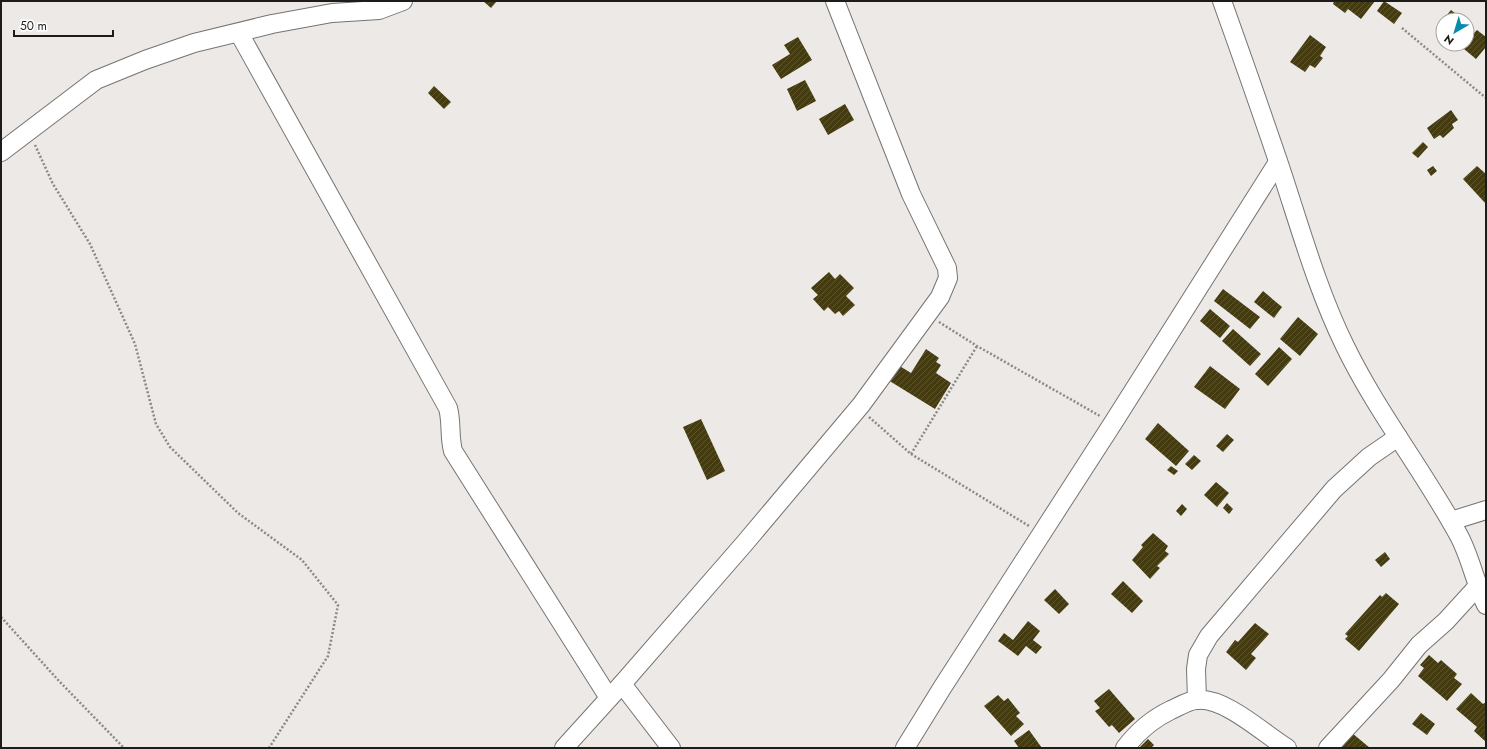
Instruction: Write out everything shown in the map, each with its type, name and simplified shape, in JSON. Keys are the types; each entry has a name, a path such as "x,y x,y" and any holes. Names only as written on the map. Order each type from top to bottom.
{"street":[{"path":"1,152 30,131 60,105 96,80 145,60 187,46 291,20 332,13 379,10 403,1"},
{"path":"564,748 610,698 744,544 861,405 928,315 940,297 948,278 947,268 911,194 835,1"},
{"path":"1222,1 1278,162 1307,252 1333,319 1345,346 1372,396 1460,536 1477,587 1486,605"},
{"path":"239,33 448,408 451,418 450,442 453,451 610,698"},
{"path":"905,748 946,681 1113,423 1278,162"},
{"path":"1197,700 1196,670 1198,655 1208,636 1334,488 1369,457 1398,437"},
{"path":"1451,521 1486,510"},
{"path":"1328,748 1391,680 1419,645 1446,621 1477,587"},
{"path":"622,684 671,748"},
{"path":"1125,748 1134,736 1148,724 1162,715 1197,700 1216,703 1232,710 1287,748"}],"path":[{"path":"1402,28 1486,98"},
{"path":"30,131 37,153 53,184 90,244 135,344 156,424 170,447 238,513 302,560 338,606 328,656 269,748"},
{"path":"928,315 977,346 1113,423"},
{"path":"911,454 977,346"},
{"path":"861,405 870,419 911,454 1042,533"},
{"path":"1,617 59,681 124,748"}],"building":[{"path":"483,1 497,1 491,8"},
{"path":"1334,1 1375,1 1361,19 1348,9 1345,13 1333,4"},
{"path":"1384,1 1402,13 1394,24 1377,11"},
{"path":"1477,30 1486,37 1486,47 1476,59 1468,52 1475,52 1475,32"},
{"path":"1310,35 1326,47 1320,56 1323,58 1315,68 1310,65 1305,72 1290,62"},
{"path":"798,37 812,60 781,79 772,65 790,54 784,45"},
{"path":"805,80 816,101 797,111 787,89"},
{"path":"434,86 451,102 444,109 428,93"},
{"path":"845,104 854,120 828,135 819,119"},
{"path":"1451,110 1458,120 1452,124 1454,128 1443,138 1440,135 1434,139 1427,128"},
{"path":"1423,142 1428,147 1418,158 1412,153"},
{"path":"1433,166 1437,171 1431,176 1427,170"},
{"path":"1477,166 1486,174 1486,204 1463,179"},
{"path":"829,272 835,279 840,274 854,288 846,296 855,305 843,316 839,311 835,314 828,307 824,311 813,299 818,295 811,288"},
{"path":"1223,289 1260,317 1250,329 1214,301"},
{"path":"1263,291 1282,307 1274,318 1254,302"},
{"path":"1210,309 1230,326 1220,338 1200,321"},
{"path":"1298,317 1318,334 1300,356 1280,339"},
{"path":"1233,329 1261,354 1250,366 1222,341"},
{"path":"1279,347 1292,359 1268,386 1255,374"},
{"path":"926,349 939,358 936,362 941,365 936,373 951,383 935,409 888,380 898,365 911,373"},
{"path":"1210,366 1240,389 1225,409 1194,387"},
{"path":"701,419 725,471 707,480 683,427"},
{"path":"1158,423 1189,451 1176,466 1145,439"},
{"path":"1227,434 1234,440 1223,452 1216,446"},
{"path":"1194,455 1201,461 1192,470 1185,464"},
{"path":"1171,466 1178,471 1174,475 1167,470"},
{"path":"1216,482 1229,493 1217,507 1204,495"},
{"path":"1227,503 1233,509 1229,514 1223,508"},
{"path":"1182,504 1187,509 1181,516 1176,511"},
{"path":"1153,533 1168,546 1165,551 1169,554 1157,566 1160,568 1150,579 1132,560 1143,547 1141,545"},
{"path":"1385,552 1390,559 1381,567 1375,560"},
{"path":"1123,581 1143,601 1132,613 1111,594"},
{"path":"1055,589 1069,604 1059,614 1044,600"},
{"path":"1386,593 1399,604 1359,651 1345,639 1348,636 1345,634 1380,595 1382,597"},
{"path":"1028,621 1040,631 1033,640 1042,647 1036,654 1026,646 1018,656 998,641 1004,633 1013,640"},
{"path":"1255,623 1269,634 1251,654 1256,658 1246,670 1226,652 1235,640 1238,642"},
{"path":"1429,655 1438,663 1441,660 1457,674 1454,678 1462,684 1447,701 1418,676 1424,668 1420,665"},
{"path":"1109,689 1135,719 1119,733 1112,725 1109,727 1095,711 1100,708 1094,701"},
{"path":"1471,693 1483,704 1486,702 1486,742 1474,731 1477,727 1456,709"},
{"path":"998,695 1004,701 1008,698 1020,713 1016,716 1024,724 1011,736 984,706"},
{"path":"1421,713 1435,724 1427,735 1412,724"},
{"path":"1029,730 1042,748 1019,748 1014,741"},
{"path":"1352,733 1370,748 1340,748"},
{"path":"1148,739 1154,745 1151,748 1139,748"}]}
